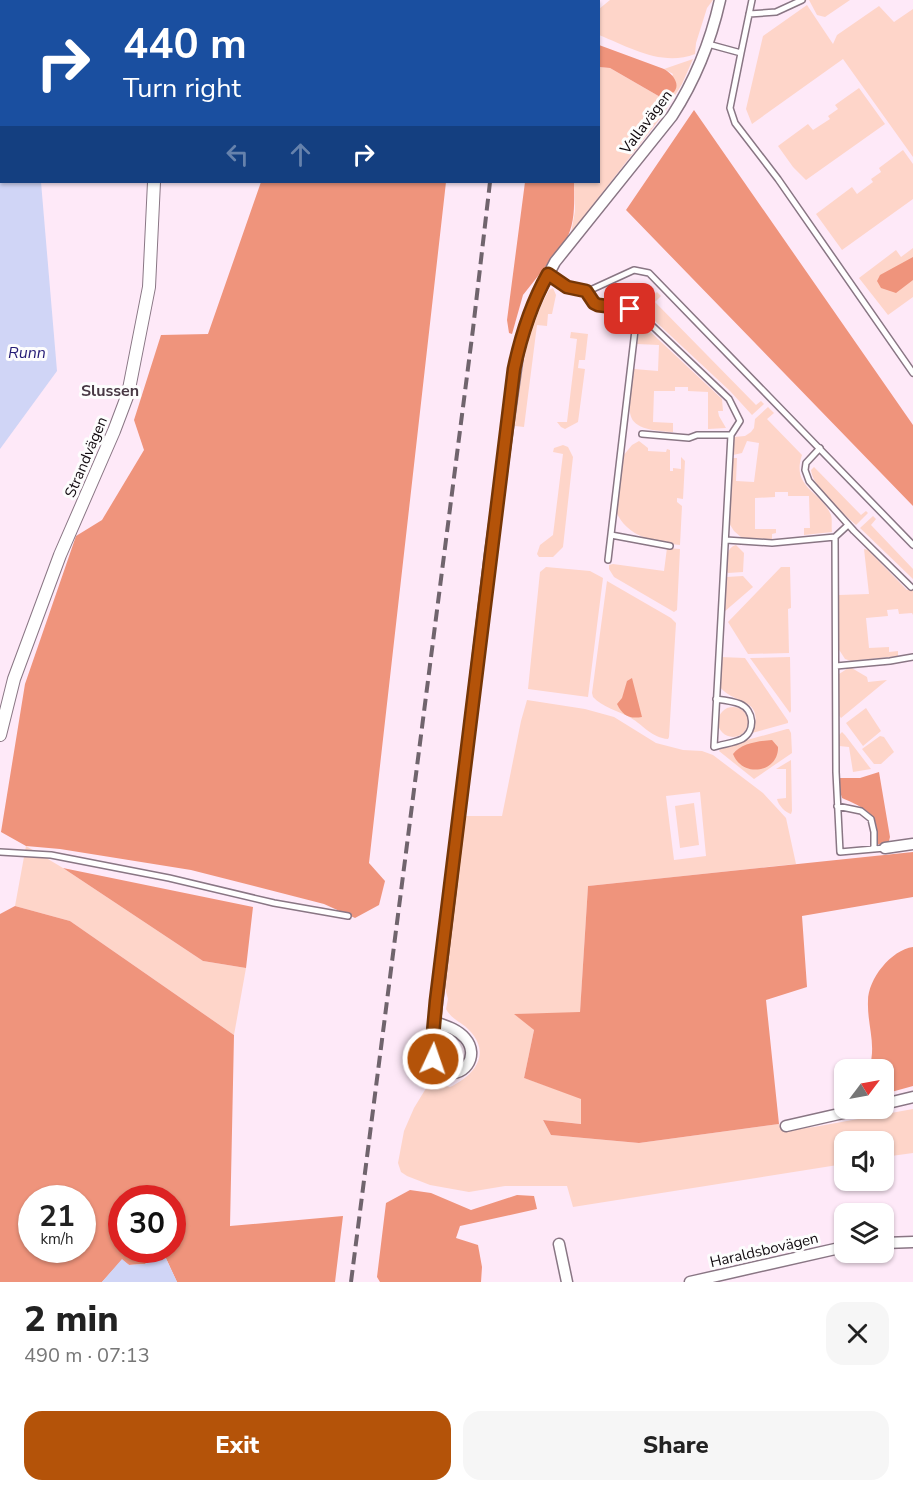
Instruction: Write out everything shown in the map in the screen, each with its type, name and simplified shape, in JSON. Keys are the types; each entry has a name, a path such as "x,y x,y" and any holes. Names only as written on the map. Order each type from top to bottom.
{"street":[{"name":"Vallavägen","path":"435,1022 457,1031 468,1040 472,1054 464,1070 452,1074 446,1073 435,1064 431,1051 514,369 525,326 548,274 565,249 672,116 693,80 720,0"},
{"name":"Strandvägen","path":"0,735 15,679 60,555 128,394 149,287 154,183"},
{"path":"880,848 913,844"},
{"path":"894,1102 913,1097"},
{"path":"786,1126 834,1115"},
{"path":"894,1243 913,1242"},
{"path":"560,1244 567,1282"},
{"name":"Haraldsbovägen","path":"690,1282 716,1279 834,1250"}],"lane":[{"path":"752,0 730,108 735,123 778,179 913,373"},
{"path":"749,14 776,12 802,0"},
{"path":"706,44 741,53"},
{"path":"548,274 567,287 586,291 634,270 649,273 913,544"},
{"path":"586,291 598,305 630,309 637,313 729,399 740,421 731,435 726,540 716,699 714,747 742,738 752,724 751,715 743,706 716,699"},
{"path":"608,560 637,313"},
{"path":"642,434 689,438 697,435 731,435"},
{"path":"820,448 806,463 809,481 848,525 911,587"},
{"path":"726,540 772,543 835,537 848,525"},
{"path":"611,535 670,546"},
{"path":"835,537 837,806 840,852 880,848 871,819 861,812 837,806"},
{"path":"836,666 913,657"},
{"path":"0,852 62,857 169,878 274,903 348,916"}],"shaded area":[{"path":"610,0 713,0 707,8 696,43 695,54 670,58 646,54 600,35 600,8"},
{"path":"809,0 850,0 825,17 817,15"},
{"path":"807,5 833,44 837,35 879,6 894,22 913,9 913,157 843,59 752,124 746,109 763,36"},
{"path":"600,45 664,69 673,77 677,85 676,89 669,96 662,98 610,68 600,67"},
{"path":"693,59 682,84 662,116 571,233 575,211 574,183 600,183 600,67 610,68 662,98 673,74 664,69"},
{"path":"859,88 885,124 806,180 778,146 808,124 813,130 830,119 828,116 838,109 835,105"},
{"path":"694,110 913,425 913,506 626,210"},
{"path":"903,150 913,164 913,199 842,250 816,214 852,187 857,194 873,182 871,179 881,172 879,168"},
{"path":"261,183 446,183 369,863 385,881 379,905 355,918 324,904 191,870 60,849 26,846 1,832 25,684 76,536 102,520 144,450 134,420 161,335 208,334"},
{"path":"525,183 574,183 574,213 569,235 523,295 512,334 509,333 507,320"},
{"path":"913,248 913,297 888,315 859,278 896,250 901,257"},
{"path":"913,257 913,280 896,293 881,288 877,281 880,275"},
{"path":"553,288 556,295 552,314 548,314 547,326 537,325 524,427 515,426 521,373 529,339 541,306 549,290"},
{"path":"657,292 661,296 655,302 756,405 761,401 764,404 752,415 730,391 640,307"},
{"path":"640,325 643,325 722,399 723,411 718,411 726,428 708,429 708,392 688,391 688,387 675,387 675,391 654,391 653,422 673,423 673,432 655,430 635,423 631,417 630,408 634,369 658,371 659,345 637,344"},
{"path":"571,332 588,334 585,360 579,360 578,368 585,369 578,422 565,429 557,422 567,422 577,339 570,338"},
{"path":"768,407 774,413 767,419 802,455 800,474 803,482 830,513 832,532 804,535 804,528 810,528 809,496 788,496 788,492 775,492 775,497 755,498 755,529 776,529 776,533 772,534 772,539 742,538 729,523 733,458 737,458 736,481 754,482 759,443 747,441 742,453 733,455 734,437 745,436 751,432 755,419"},
{"path":"639,441 648,448 648,451 666,452 667,449 670,450 670,471 673,471 673,468 681,469 681,457 685,461 683,499 677,498 677,502 682,506 680,545 642,537 627,527 616,511 623,456 632,445"},
{"path":"563,445 568,447 573,457 563,547 553,557 539,557 537,554 540,545 553,535 563,454 553,452 554,448"},
{"path":"814,467 861,515 866,511 868,513 856,525 829,500 817,484 811,470"},
{"path":"873,516 876,519 871,525 913,569 913,579 860,528"},
{"path":"736,545 744,553 743,572 728,573 726,571 728,552"},
{"path":"667,548 680,549 677,610 674,612 614,577 609,569 609,565 613,564 664,571"},
{"path":"864,549 868,550 907,590 913,589 913,615 912,613 899,614 898,609 887,610 888,616 866,618 869,648 889,647 889,652 898,651 898,656 851,661 845,659 838,648 839,595 869,594"},
{"path":"546,567 590,571 603,578 588,697 528,689 540,572"},
{"path":"781,567 790,567 789,653 748,654 728,622"},
{"path":"743,576 753,587 724,612 726,577"},
{"path":"607,581 676,623 668,739 652,734 631,718 593,697"},
{"path":"720,657 745,658 788,723 752,733 755,713 752,708 720,687"},
{"path":"790,657 791,711 790,713 750,658"},
{"path":"850,667 867,677 868,682 887,680 841,718 838,714 839,674"},
{"path":"632,678 642,717 627,716 617,704 622,698 627,681"},
{"path":"527,700 585,709 614,717 656,743 713,755 763,793 786,818 796,864 588,886 580,1013 515,1014 534,1030 524,1078 581,1098 582,1124 543,1120 551,1135 639,1143 779,1124 783,1130 858,1119 894,1119 894,1112 913,1109 913,1153 894,1156 894,1131 834,1131 834,1166 573,1207 567,1186 505,1186 469,1192 430,1185 401,1172 398,1163 404,1131 428,1085 426,1080 450,1087 466,1077 477,1064 479,1048 476,1040 470,1031 446,1009 448,999 443,981 464,816 502,816","holes":["700,792 706,856 674,860 666,796"]},
{"path":"733,707 744,711 748,722 744,733 733,737 722,733 718,722 722,711"},
{"path":"866,708 881,731 863,746 846,723"},
{"path":"787,729 791,733 792,753 754,779 719,751 722,747"},
{"path":"842,732 871,769 853,772 849,747 839,746 838,736"},
{"path":"880,736 884,737 894,752 881,764 874,764 862,749"},
{"path":"772,740 778,747 777,756 767,767 752,769 744,767 733,754 745,745"},
{"path":"791,760 791,814 779,804 777,799 786,798 786,769 776,769"},
{"path":"879,772 890,837 888,845 878,844 874,819 862,808 842,798 839,788 840,778 860,778"},
{"path":"694,803 699,845 680,848 675,806"},
{"path":"26,846 203,961 246,968 234,1035 70,921 15,906"},
{"path":"913,852 913,897 802,916 807,987 766,1000 779,1124 639,1143 551,1135 543,1120 581,1124 581,1099 524,1078 534,1030 514,1014 580,1012 588,886"},
{"path":"63,868 253,907 246,968 203,961"},
{"path":"15,906 70,921 234,1035 230,1226 343,1216 335,1282 177,1282 168,1263 186,1263 186,1185 108,1185 108,1263 119,1263 102,1282 0,1282 0,914"},
{"path":"913,947 913,1086 894,1091 894,1059 871,1059 868,1001 876,975 889,960 905,949"},
{"path":"410,1190 431,1193 471,1210 517,1195 534,1196 537,1209 460,1226 456,1238 478,1245 482,1267 481,1282 380,1282 377,1277 386,1203"},
{"path":"126,1263 146,1263 145,1264 129,1265"}],"water":[{"name":"Runn","path":"0,183 41,183 57,371 0,449"},
{"path":"119,1263 168,1263 177,1282 102,1282"}],"railway":[{"path":"351,1282 490,183"}],"district":[{"name":"Slussen","path":"110,391"}],"route":[{"path":"433,1059 431,1051 436,1001 514,369 519,347 535,300 548,274 567,287 586,291 598,305 630,309"}]}
